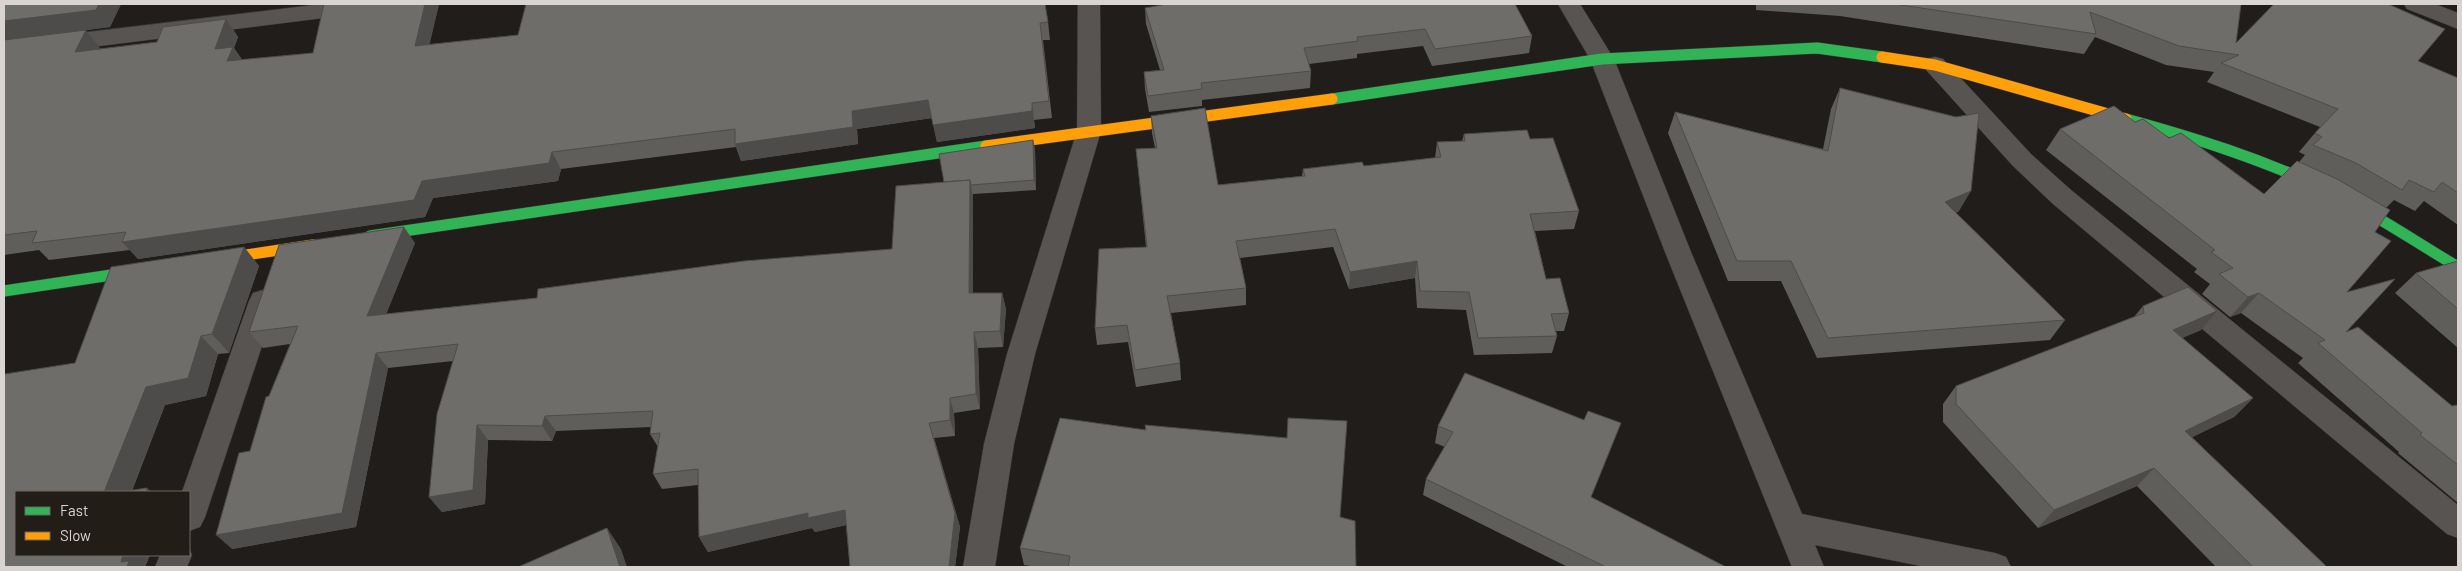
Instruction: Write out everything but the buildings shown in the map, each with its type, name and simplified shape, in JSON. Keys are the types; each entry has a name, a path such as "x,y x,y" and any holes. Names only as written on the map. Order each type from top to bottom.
{"street":[{"path":"4,50 273,10 379,4"},
{"path":"979,567 999,444 1021,354 1089,131 1089,4"},
{"path":"1569,4 1602,59 1678,252 1808,567"},
{"path":"2415,4 2458,22"},
{"path":"359,238 1089,131 1364,95 1602,59 1777,48 1817,48 1935,65 2216,144 2270,164 2329,191 2458,267"},
{"path":"1935,65 2022,160 2062,197 2458,524"},
{"path":"202,261 330,242"},
{"path":"190,514 280,250"},
{"path":"5,293 154,269"},
{"path":"1792,526 1995,567"}],"traffic: fast":[{"path":"1332,99 1602,59 1817,48 1882,57"},
{"path":"2126,119 2228,150 2278,168 2360,207 2458,267"},
{"path":"370,236 986,146"},
{"path":"4,291 145,270"}],"traffic: slow":[{"path":"1882,57 1935,65 2126,119"},
{"path":"986,146 1332,99"},
{"path":"212,260 313,245"}]}
